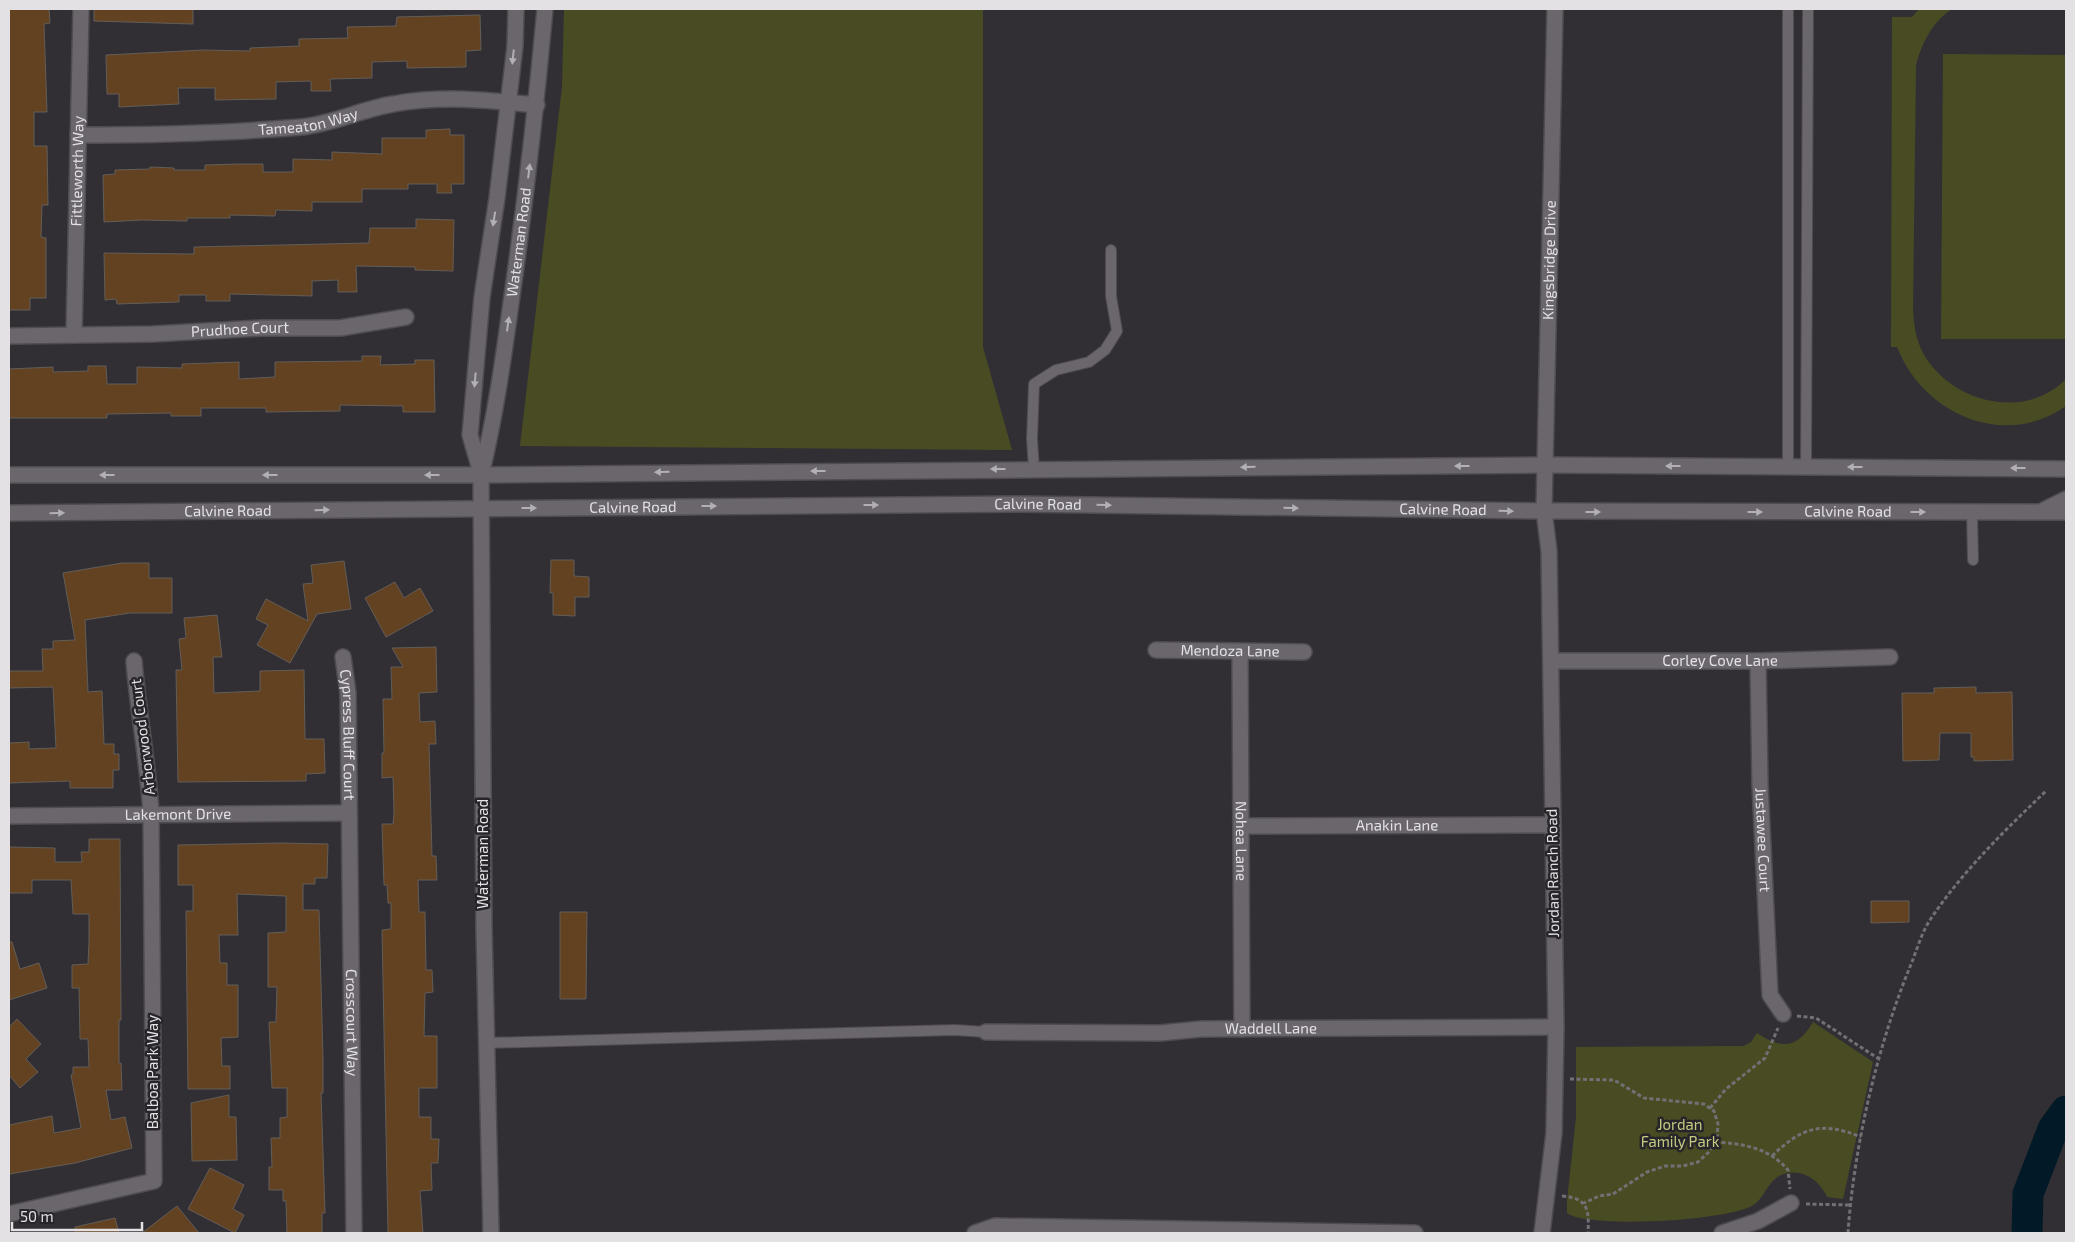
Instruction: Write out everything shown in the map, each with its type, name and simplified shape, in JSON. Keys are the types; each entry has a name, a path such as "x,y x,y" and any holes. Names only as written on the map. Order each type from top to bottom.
{"street":[{"name":"Fittleworth Way","path":"74,335 81,9"},
{"name":"Waterman Road","path":"481,475 470,435 482,297 497,198 516,9"},
{"name":"Waterman Road","path":"492,1233 486,1043 481,475 493,425 520,239 537,105 544,9"},
{"name":"Kingsbridge Drive","path":"1544,512 1555,9"},
{"name":"Tameaton Way","path":"78,135 152,136 303,126 336,120 391,104 424,99 453,98 537,105"},
{"name":"Prudhoe Court","path":"9,336 340,328 406,317"},
{"path":"9,475 481,475 1546,465 2066,469"},
{"path":"2041,512 2066,499"},
{"name":"Calvine Road","path":"9,513 1018,504 1544,512 2066,512"},
{"name":"Jordan Ranch Road","path":"1542,1233 1554,1133 1556,1027 1551,825 1549,552 1544,512"},
{"name":"Mendoza Lane","path":"1156,650 1304,652"},
{"name":"Nohea Lane","path":"1240,652 1242,1029"},
{"name":"Cypress Bluff Court","path":"343,657 348,693 347,813"},
{"name":"Corley Cove Lane","path":"1551,660 1758,661 1890,657"},
{"name":"Arborwood Court","path":"134,661 138,702 149,767 151,813"},
{"name":"Justawee Court","path":"1758,661 1760,784 1770,995 1783,1014"},
{"name":"Lakemont Drive","path":"9,816 151,813 347,813"},
{"name":"Balboa Park Way","path":"9,1214 154,1181 151,813"},
{"name":"Crosscourt Way","path":"347,813 354,1233"},
{"name":"Anakin Lane","path":"1242,826 1551,825"},
{"name":"Waddell Lane","path":"986,1032 1160,1033 1202,1029 1556,1027"},
{"path":"1722,1233 1758,1221 1791,1203"},
{"path":"975,1233 995,1226 1415,1233"}],"lane":[{"path":"1788,9 1788,467"},
{"path":"1806,467 1808,9"},
{"path":"1034,469 1032,439 1034,384 1056,370 1089,362 1105,350 1117,331 1111,296 1111,250"},
{"path":"1972,513 1973,560"},
{"path":"486,1043 955,1030 986,1032"}],"path":[{"path":"1848,1233 1850,1205 1862,1137 1879,1059 1896,999 1929,922 1961,880 2046,791"},
{"path":"1710,1108 1726,1088 1765,1058 1783,1014 1816,1018 1879,1059"},
{"path":"1555,1079 1614,1080 1644,1098 1704,1104 1714,1111 1718,1124 1714,1142 1698,1162 1683,1166 1665,1166 1647,1172 1613,1194 1599,1196 1584,1203"},
{"path":"1772,1156 1787,1141 1805,1130 1823,1127 1845,1130 1862,1137"},
{"path":"1714,1142 1751,1146 1772,1156 1788,1170 1791,1203 1850,1205"},
{"path":"1547,1195 1572,1196 1584,1203 1588,1212 1588,1233"}],"green space":[{"path":"564,9 983,9 983,347 1012,450 520,446 562,87"},
{"path":"1919,9 1952,9 1933,27 1921,49 1916,65 1913,311 1918,341 1926,358 1939,374 1973,396 1992,401 2012,403 2031,399 2050,392 2066,379 2066,406 2042,419 2017,425 1992,424 1968,418 1946,407 1926,391 1909,371 1897,347 1891,347 1892,17 1912,17"},
{"path":"1943,54 2066,55 2066,339 1941,339"},
{"name":"Jordan Family Park","path":"1813,1022 1873,1062 1843,1199 1827,1197 1820,1186 1810,1177 1804,1174 1791,1173 1784,1174 1775,1179 1755,1204 1741,1210 1719,1215 1691,1219 1629,1222 1580,1218 1567,1213 1576,1117 1576,1047 1744,1046 1751,1042 1757,1033 1774,1042 1789,1044 1801,1037"}],"building":[{"path":"9,9 49,9 50,23 44,24 47,112 34,112 34,146 47,146 48,205 42,205 41,237 46,238 46,298 30,298 30,310 9,310"},
{"path":"94,9 193,9 193,24 94,21"},
{"path":"480,15 481,50 466,51 466,67 407,68 407,61 372,62 372,78 330,79 331,91 311,91 311,81 276,82 276,99 215,100 215,88 178,88 179,104 119,107 119,94 107,94 106,55 203,50 250,51 250,48 299,46 299,39 348,38 347,27 396,26 397,17"},
{"path":"450,129 450,135 464,135 464,184 451,184 452,193 437,193 437,184 408,184 408,189 362,189 362,202 312,202 312,211 276,210 275,216 230,215 230,218 187,218 187,221 142,220 104,222 103,175 115,174 115,170 150,169 150,167 174,168 174,170 205,170 205,165 263,164 263,172 293,172 293,159 332,160 332,152 382,154 382,138 426,138 426,130"},
{"path":"416,219 454,220 453,271 415,270 415,267 356,266 357,292 338,292 338,280 312,281 312,296 230,294 230,301 206,301 206,295 179,295 179,302 117,304 116,299 105,300 104,253 194,254 194,247 369,243 370,228 416,228"},
{"path":"362,356 381,356 380,365 415,364 415,360 434,360 435,412 403,412 403,406 340,405 340,411 266,412 266,408 201,408 201,416 171,416 171,413 107,414 107,418 9,418 9,369 53,367 53,372 88,371 88,366 106,366 107,384 137,384 137,367 182,368 182,364 239,362 239,379 275,377 275,362 362,361"},
{"path":"551,560 574,560 574,576 589,577 589,597 575,597 575,616 553,615 553,593 550,593"},
{"path":"344,561 351,609 317,614 290,663 257,645 268,625 256,619 266,599 308,621 303,584 313,583 311,565"},
{"path":"122,563 149,563 149,578 172,578 172,613 130,613 85,620 88,692 102,691 104,744 114,744 114,754 119,754 119,770 113,770 113,788 70,788 70,781 9,783 9,743 29,742 29,749 56,748 53,687 9,688 9,671 43,671 42,649 53,649 53,641 75,640 63,573"},
{"path":"395,582 404,598 420,588 433,611 386,637 365,598"},
{"path":"217,615 222,657 213,657 214,693 260,691 260,671 304,670 305,739 324,739 325,773 306,774 306,781 178,782 176,670 182,670 179,639 186,638 184,618"},
{"path":"436,647 437,692 419,693 420,722 435,721 436,744 429,744 432,856 436,856 437,880 418,880 419,912 425,912 426,970 432,970 433,992 425,993 424,1036 437,1036 437,1088 419,1088 419,1117 431,1117 431,1139 439,1139 438,1163 431,1163 432,1190 420,1191 423,1233 388,1233 382,930 391,929 391,903 388,903 387,885 384,885 382,824 393,824 394,812 393,777 382,778 382,753 384,753 383,699 392,699 391,667 403,667 392,648"},
{"path":"1976,687 1976,693 2012,692 2013,760 1974,761 1974,757 1971,757 1971,733 1940,733 1939,760 1903,761 1902,693 1934,693 1934,688"},
{"path":"89,839 120,839 121,1020 119,1020 119,1063 121,1063 122,1090 106,1090 111,1120 125,1117 132,1148 75,1163 9,1174 9,1125 52,1116 54,1133 81,1128 71,1075 73,1074 73,1067 89,1067 88,1039 80,1039 79,988 72,988 72,965 88,964 89,914 73,914 71,880 32,880 32,893 9,893 9,847 55,848 55,862 82,862 81,852 89,852"},
{"path":"328,844 327,878 315,878 315,884 303,884 303,910 319,910 323,1058 323,1093 321,1093 325,1213 322,1213 322,1233 287,1233 286,1201 283,1201 283,1190 269,1190 269,1167 272,1167 271,1138 280,1138 280,1118 287,1117 287,1088 272,1088 269,1022 276,1022 277,987 268,987 268,933 286,932 286,896 237,894 238,935 219,935 220,963 227,963 227,985 238,985 238,1037 221,1038 222,1066 230,1066 230,1089 188,1089 186,911 193,911 193,885 178,885 178,845"},
{"path":"1871,901 1909,901 1909,922 1871,923"},
{"path":"560,912 587,912 586,999 560,999"},
{"path":"9,942 12,942 20,969 39,963 47,988 9,1000"},
{"path":"17,1019 41,1044 26,1059 38,1072 20,1088 9,1075 9,1027"},
{"path":"229,1095 229,1117 236,1117 237,1160 192,1161 191,1103"},
{"path":"210,1168 244,1185 233,1209 244,1215 235,1233 188,1209"},
{"path":"177,1206 199,1233 142,1233"},
{"path":"115,1218 119,1233 75,1233 75,1227"}],"waterway":[{"path":"2027,1233 2028,1194 2053,1129 2066,1111"}]}
